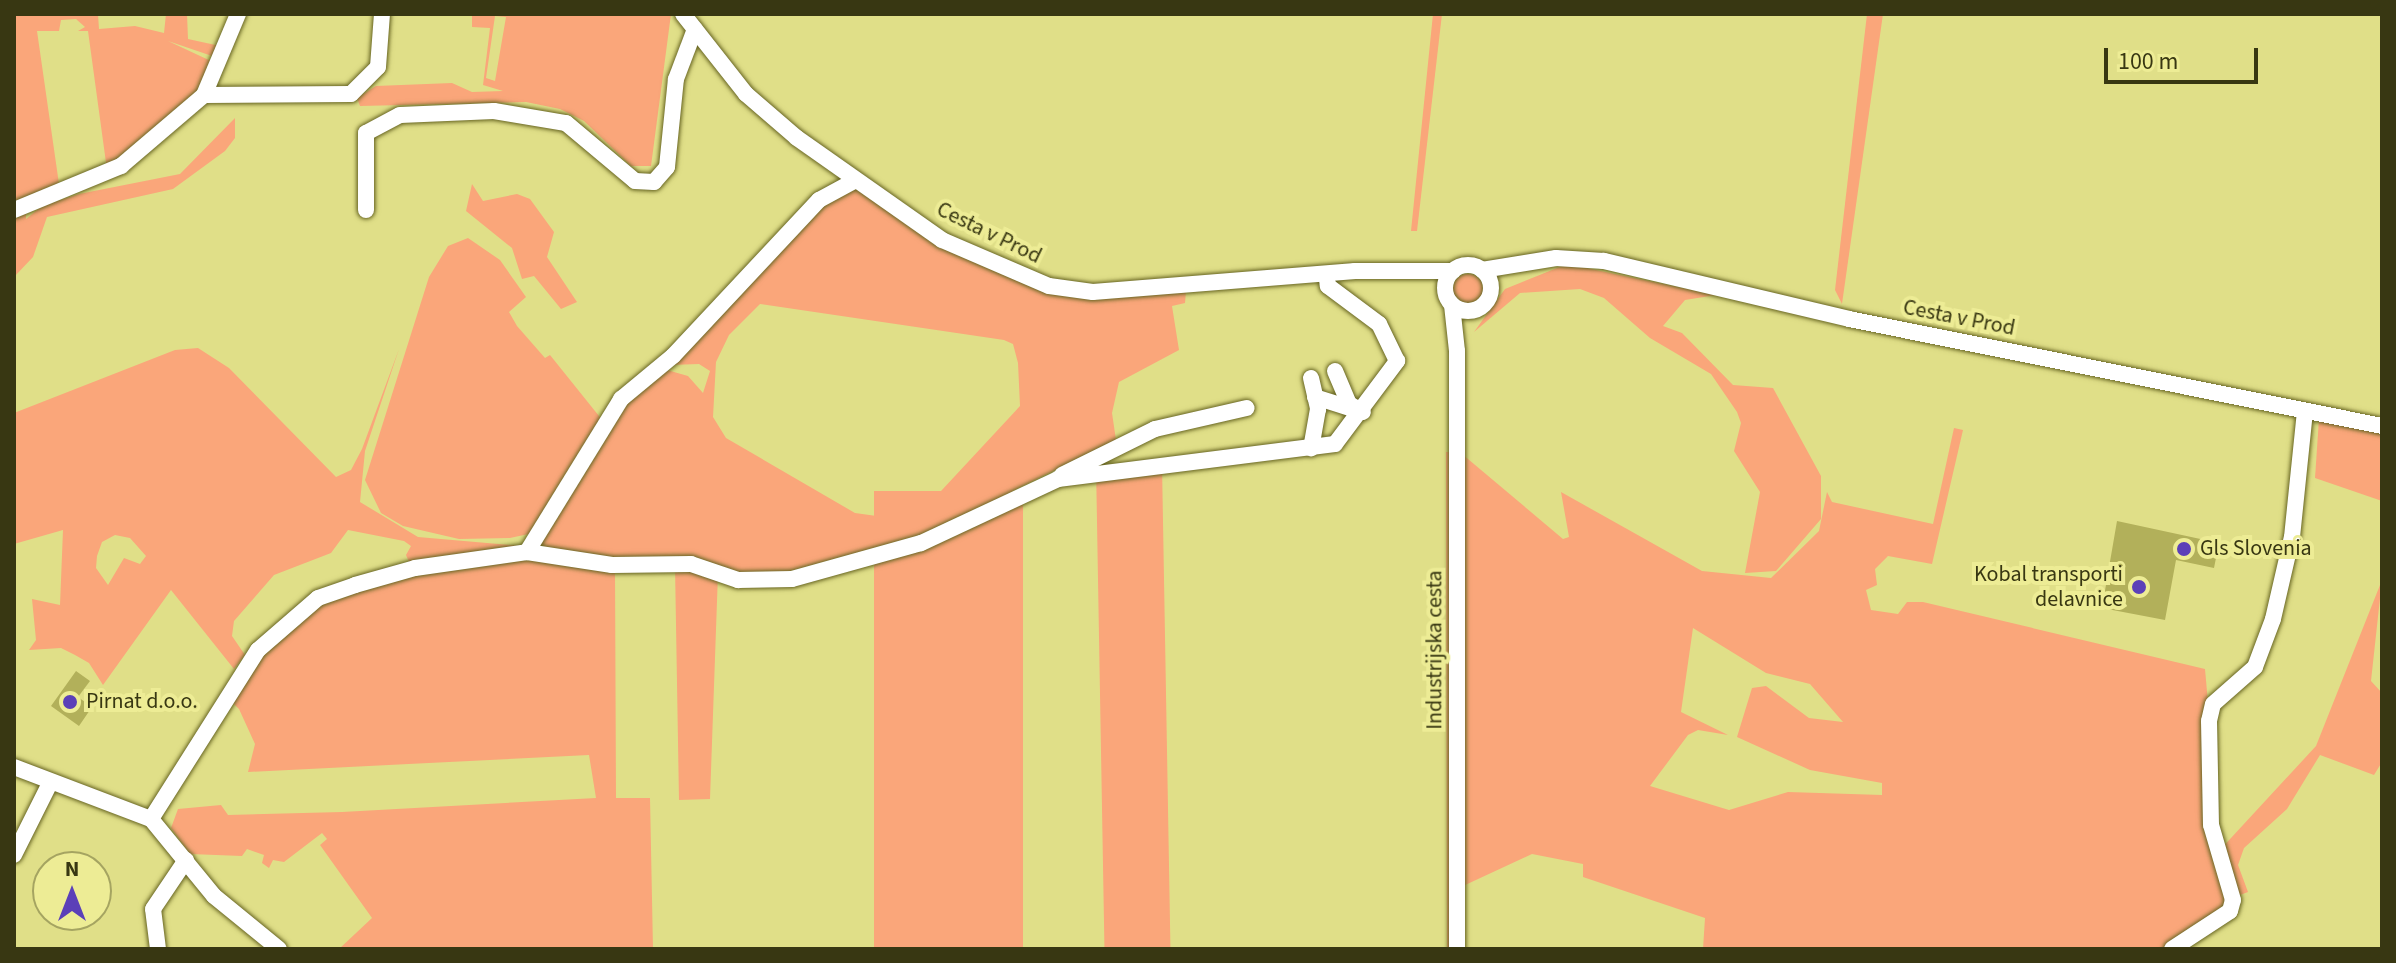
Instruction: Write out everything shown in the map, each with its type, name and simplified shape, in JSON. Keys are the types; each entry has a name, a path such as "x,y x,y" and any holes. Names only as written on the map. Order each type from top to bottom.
{"street":[{"path":"14,210 121,166 204,95 238,14"},
{"path":"204,95 351,94 378,67 382,14"},
{"name":"Cesta v Prod","path":"683,14 767,114 942,240 1049,286 1093,292 1326,274 1453,271"},
{"path":"366,210 366,133 400,115 494,111 566,123 635,181 654,182 667,167 676,79 695,29"},
{"path":"527,552 621,399 673,356 819,200 856,180"},
{"name":"Cesta v Prod","path":"1482,270 1529,263 1604,261 1849,319 2382,426"},
{"path":"1492,289 1482,270 1453,271 1449,299 1473,311 1488,301 1492,289 1529,263"},
{"name":"Cesta v Prod","path":"1404,272 1449,299"},
{"path":"1058,479 1311,448 1344,438 1397,361 1379,324 1328,286 1326,274"},
{"name":"Industrijska cesta","path":"1449,299 1457,351 1457,949"},
{"name":"Industrijska cesta","path":"1457,351 1473,311"},
{"path":"1335,371 1349,404 1363,412"},
{"path":"1311,378 1318,438 1311,448"},
{"path":"1315,397 1363,412"},
{"path":"151,819 235,680 296,614 318,598 415,568 527,552 612,565 691,564 738,580 792,579 921,543 1058,479 1155,429 1247,408"},
{"path":"2172,949 2230,911 2233,900 2211,825 2209,721 2213,704 2255,667 2273,619 2292,537 2305,412"},
{"path":"14,767 49,785 151,819 225,907 279,949"},
{"path":"14,855 49,785"},
{"path":"158,949 153,909 186,860"}],"shaded area":[{"path":"14,14 98,14 99,29 135,26 164,33 166,14 187,14 188,39 220,46 215,57 168,41 213,62 196,99 107,170 88,31 78,31 85,27 76,19 61,20 59,31 37,31 59,184 14,208"},
{"path":"472,14 671,14 651,166 631,166 584,121 560,109 526,102 360,106 357,98 376,86 452,83 472,92 503,91 483,85 490,28 472,27","holes":["495,16 506,17 495,81 486,78"]},
{"path":"1433,14 1442,14 1417,231 1411,231"},
{"path":"1867,14 1883,14 1842,304 1835,290"},
{"path":"235,118 235,138 225,151 173,189 47,217 33,257 14,277 14,215 26,209 26,219 42,206 79,194 180,174"},
{"path":"472,184 483,201 517,194 530,199 554,232 547,257 577,302 561,309 534,276 522,279 512,248 466,211"},
{"path":"856,187 1042,289 1186,291 1185,303 1172,306 1179,350 1119,382 1112,413 1116,440 923,535 764,578 537,550 615,413 667,370 688,376 703,393 710,371 699,364 670,365 803,214","holes":["760,304 1004,340 1013,344 1018,363 1020,406 928,505 891,518 855,513 726,438 713,417 716,362 729,335"]},
{"path":"468,238 500,260 526,297 509,312 517,326 545,358 550,355 603,421 533,533 510,538 459,539 403,526 381,513 365,480 429,277 448,246"},
{"path":"1567,264 1716,295 1685,300 1663,326 1682,333 1733,385 1773,388 1821,476 1821,519 1776,571 1745,573 1760,492 1734,451 1741,423 1737,412 1711,374 1650,338 1604,298 1580,289 1520,293 1474,332 1505,289"},
{"path":"1468,274 1479,278 1483,289 1479,300 1468,304 1457,300 1453,289 1457,278"},
{"path":"198,348 229,368 336,477 351,470 362,449 399,349 365,451 360,502 418,537 522,546 410,564 406,555 411,546 404,541 348,530 331,553 274,575 234,621 232,636 245,655 234,669 171,590 103,685 89,663 61,648 29,650 36,640 32,599 60,605 63,530 14,544 14,413 175,350","holes":["115,535 130,538 146,556 140,564 124,558 108,585 96,568 102,542"]},
{"path":"2319,419 2382,431 2382,501 2315,478"},
{"path":"1954,428 1963,430 1932,564 1888,556 1875,569 1877,585 1866,590 1871,610 1898,614 1907,602 1923,602 2205,669 2226,904 2166,949 1703,949 1705,918 1583,877 1583,864 1532,854 1463,886 1462,454 1563,539 1569,537 1561,492 1702,571 1771,578 1819,531 1827,492 1832,502 1933,524","holes":["1693,628 1766,673 1810,684 1843,722 1809,718 1766,686 1752,688 1737,737 1810,770 1882,783 1882,795 1788,792 1729,810 1650,786 1688,735 1698,730 1728,735 1681,712"]},
{"path":"1446,452 1450,452 1452,949 1447,949"},
{"path":"1162,464 1170,949 1104,949 1096,465"},
{"path":"874,491 1023,491 1023,949 874,949"},
{"path":"517,558 615,569 616,798 650,798 653,949 339,949 372,918 320,845 327,839 322,833 284,862 273,860 269,868 262,863 264,855 247,849 242,856 190,854 171,828 178,809 221,805 228,815 342,812 596,798 589,755 248,772 255,744 239,709 225,695 263,642 356,583"},
{"path":"675,566 718,573 710,799 679,800"},
{"path":"2382,580 2371,681 2382,693 2382,762 2374,775 2320,755 2287,809 2244,848 2238,865 2248,892 2240,895 2219,851 2316,746"}],"building":[{"path":"2117,521 2219,543 2214,568 2176,560 2165,620 2102,608"},
{"name":"Pirnat d.o.o.","path":"76,671 90,681 78,697 92,707 79,726 51,706"}],"place":[{"name":"Gls Slovenia","path":"2184,549"},
{"name":"Kobal transporti delavnice","path":"2139,587"},
{"name":"Pirnat d.o.o.","path":"70,702"}]}
